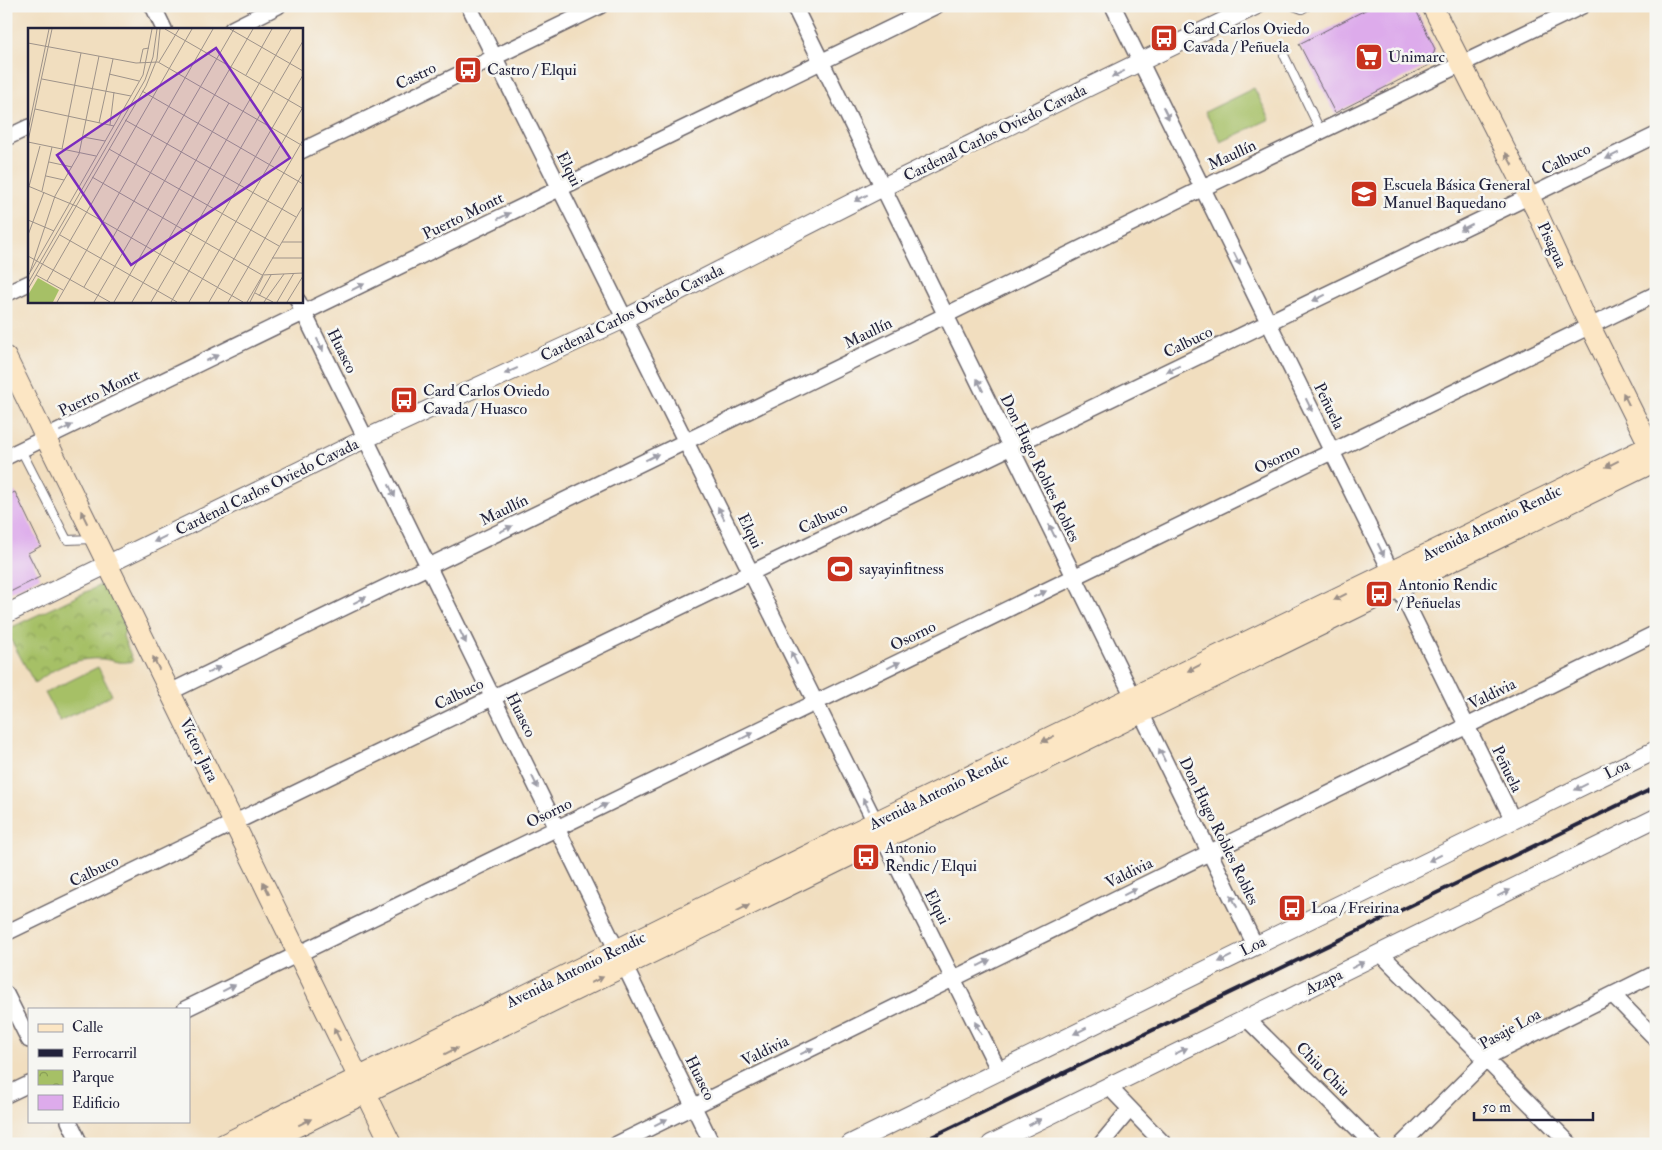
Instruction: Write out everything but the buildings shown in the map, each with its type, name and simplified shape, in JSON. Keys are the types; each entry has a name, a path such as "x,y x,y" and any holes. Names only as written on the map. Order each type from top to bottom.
{"main road":[{"name":"Pisagua","path":"1432,6 1529,197 1590,326 1654,452"},
{"name":"Víctor Jara","path":"6,357 391,1144"},
{"name":"Avenida Antonio Rendic","path":"224,1144 362,1085 1654,452"},
{"name":"Avenida Antonio Rendic","path":"261,1144 362,1085"}],"street":[{"path":"153,6 164,28"},
{"path":"234,28 278,6"},
{"name":"Elqui","path":"469,6 1000,1071"},
{"name":"Castro","path":"302,151 600,6"},
{"name":"Don Hugo Robles Robles","path":"794,6 1255,945"},
{"name":"Puerto Montt","path":"6,457 301,307 560,189 936,6"},
{"name":"Peñuela","path":"1113,6 1513,820"},
{"name":"Cardenal Carlos Oviedo Cavada","path":"6,614 366,439 624,319 883,187 1256,6"},
{"name":"Maullín","path":"170,692 1203,188 1582,6"},
{"path":"6,138 28,127"},
{"name":"Calbuco","path":"6,933 1656,135"},
{"path":"6,294 28,283"},
{"name":"Osorno","path":"187,1008 1656,294"},
{"name":"Huasco","path":"301,307 712,1144"},
{"name":"Valdivia","path":"617,1144 1656,633"},
{"name":"Loa","path":"850,1144 1656,750"},
{"name":"Azapa","path":"991,1144 1656,818"},
{"path":"1381,954 1570,1144"},
{"name":"Pasaje Loa","path":"1402,1144 1491,1055 1656,973"},
{"path":"6,994 28,1038"},
{"path":"1613,995 1656,1039"},
{"name":"Chiu Chiu","path":"1247,1019 1373,1144"},
{"path":"6,1095 28,1084"},
{"path":"1108,1086 1164,1144"},
{"path":"1100,1144 1130,1109"},
{"path":"69,1122 80,1144"}],"lane":[{"path":"1294,6 1302,9 1308,6"},
{"path":"1284,55 1322,132"},
{"path":"20,450 67,540 95,539"}],"green space":[{"path":"1254,88 1270,119 1221,142 1205,112"},
{"path":"105,583 126,628 123,636 133,661 121,662 94,659 66,664 35,684 10,638 10,628"},
{"path":"98,667 112,695 60,721 45,693"}],"railway":[{"path":"917,1144 1656,787"}],"place":[{"name":"Card Carlos Oviedo Cavada / Peñuela","path":"1164,38"},
{"name":"Unimarc","path":"1369,57"},
{"name":"Castro / Elqui","path":"468,70"},
{"name":"Escuela Básica General Manuel Baquedano","path":"1364,194"},
{"name":"Card Carlos Oviedo Cavada / Huasco","path":"404,400"},
{"name":"sayayinfitness","path":"840,569"},
{"name":"Antonio Rendic / Peñuelas","path":"1379,594"},
{"name":"Antonio Rendic / Elqui","path":"866,857"},
{"name":"Loa / Freirina","path":"1292,908"}]}
